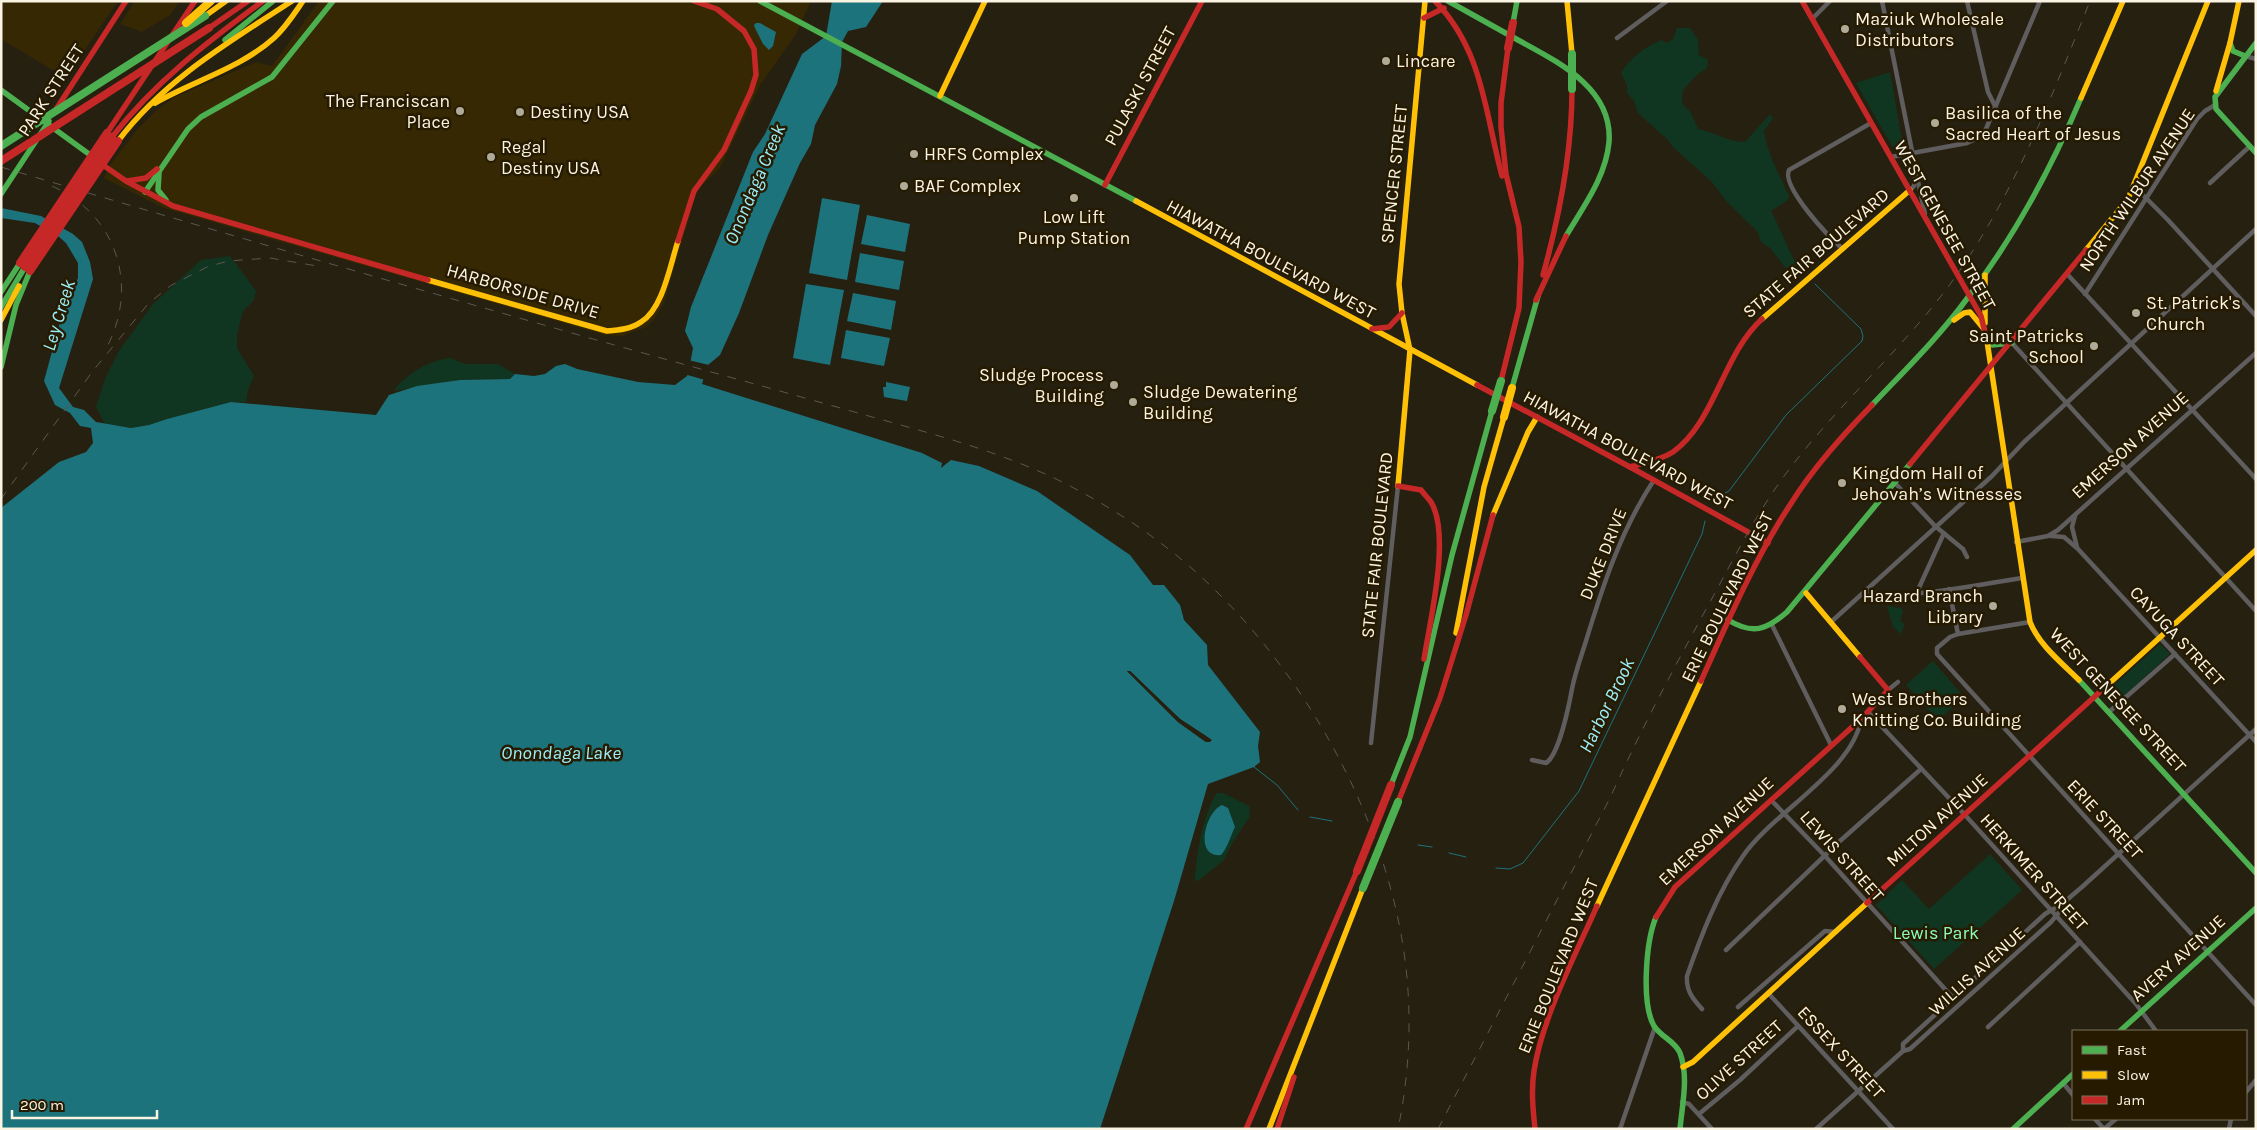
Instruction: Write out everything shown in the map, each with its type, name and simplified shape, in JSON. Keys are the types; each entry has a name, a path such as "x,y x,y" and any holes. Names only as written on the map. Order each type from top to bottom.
{"main road":[{"name":"PARK STREET","path":"1,194 126,1"},
{"path":"1,307 25,267 113,137 195,1"},
{"path":"167,40 211,1"},
{"path":"1,146 226,1"},
{"path":"1,161 248,1"},
{"path":"1,320 25,267 126,118 159,81 263,1"},
{"path":"189,71 273,1"},
{"path":"136,118 169,86 292,1"},
{"path":"113,137 170,93 247,58 265,47 294,18 303,1"},
{"path":"145,192 179,139 201,117 272,77 332,1"},
{"name":"HARBORSIDE DRIVE","path":"1,90 126,181 173,206 607,331 630,328 642,322 657,306 694,191 724,150 751,91 756,75 754,49 744,31 717,9 694,1"},
{"name":"HIAWATHA BOULEVARD WEST","path":"760,1 1768,542"},
{"path":"940,96 985,1"},
{"name":"PULASKI STREET","path":"1105,186 1202,1"},
{"name":"SPENCER STREET","path":"1410,350 1398,293 1425,1"},
{"path":"1435,1 1560,62 1579,75 1592,89 1602,106 1607,121 1608,148 1604,166 1560,246 1536,300"},
{"path":"1246,1129 1357,871 1410,737 1452,555 1516,323 1521,288 1520,237 1506,174 1501,127 1501,103 1508,48 1518,1"},
{"path":"1448,667 1482,497 1563,195 1568,155 1572,89 1572,54 1567,1"},
{"name":"WEST GENESEE STREET","path":"1802,1 1981,316 2030,622 2045,646 2109,712 2256,873"},
{"name":"ERIE BOULEVARD WEST","path":"1535,1129 1532,1082 1534,1065 1562,988 1592,917 1698,691 1728,620 1768,542 1793,500 1813,472 1844,435 1947,324 1985,274 2052,159 2123,1"},
{"path":"1728,620 1744,629 1752,630 1772,625 1806,593 2068,275 2128,199 2208,1"},
{"path":"2239,1 2230,43 2215,96 2215,105 2220,114 2256,153"},
{"path":"1424,18 1446,5"},
{"path":"1446,5 1470,49 1499,166 1512,202"},
{"path":"2230,43 2233,51 2245,56"},
{"path":"2215,96 2256,43"},
{"path":"126,181 146,178 161,166"},
{"path":"161,166 157,183 158,190 162,197 173,206"},
{"name":"STATE FAIR BOULEVARD","path":"1630,467 1666,455 1682,445 1695,429 1742,341 1751,329 1910,190"},
{"path":"1,291 10,279 25,267"},
{"path":"1,367 25,267"},
{"path":"1985,274 1985,333"},
{"path":"1947,324 1964,313 1970,312 1992,345 2012,343"},
{"path":"1369,328 1389,327 1402,313"},
{"name":"STATE FAIR BOULEVARD","path":"1398,486 1410,350"},
{"path":"1269,1129 1362,888 1428,730 1466,615 1492,518 1528,432 1537,417"},
{"path":"1398,486 1415,487 1428,497 1436,516 1439,533 1437,576 1420,698"},
{"name":"MILTON AVENUE","path":"1683,1067 1693,1062 2256,550"},
{"path":"1806,593 1888,690"},
{"name":"EMERSON AVENUE","path":"1655,1027 1651,1017 1645,963 1648,938 1657,914 1675,887 1861,719 1888,690"},
{"name":"AVERY AVENUE","path":"2121,1030 2256,908"},
{"path":"1655,1027 1676,1044 1683,1067 1680,1129"},
{"path":"1277,1129 1302,1046"},
{"path":"2013,1129 2072,1075"}],"street":[{"path":"1617,38 1667,1"},
{"path":"1812,19 1830,1"},
{"path":"1882,1 1926,218"},
{"path":"1967,1 1988,92 1996,108"},
{"path":"1891,157 1977,140 1986,133 2040,1"},
{"path":"2245,56 2256,59"},
{"name":"NORTH WILBUR AVENUE","path":"2085,294 2197,119 2215,105"},
{"path":"1842,248 1805,208 1789,181 1787,173 1789,170 1871,122"},
{"path":"2210,183 2250,146"},
{"path":"1910,190 1916,180 1916,172"},
{"path":"2134,186 2256,316"},
{"path":"1831,622 2004,464 2066,403 2256,230"},
{"path":"2068,275 2256,479"},
{"path":"2012,343 2256,612"},
{"name":"EMERSON AVENUE","path":"2016,542 2048,536 2058,530 2256,353"},
{"name":"DUKE DRIVE","path":"1532,760 1543,764 1550,761 1568,708 1585,642 1614,558 1629,523 1654,480"},
{"path":"1895,483 1967,557"},
{"name":"STATE FAIR BOULEVARD","path":"1371,743 1398,486"},
{"path":"2076,514 2072,527 2078,549"},
{"path":"1917,592 1944,533"},
{"name":"CAYUGA STREET","path":"2048,536 2064,538 2078,549 2256,742"},
{"path":"1864,591 1884,595 1949,589 2022,578"},
{"path":"1949,589 1958,634 2030,622"},
{"path":"1772,625 1831,745"},
{"name":"ERIE STREET","path":"1958,634 1940,644 1936,650 1939,657 2256,1005"},
{"path":"2109,712 2175,654"},
{"name":"EMERSON AVENUE","path":"1888,690 1898,682"},
{"name":"HERKIMER STREET","path":"1868,712 1965,815 2080,942 2155,1030"},
{"path":"1702,1009 1690,995 1687,986 1687,976 1705,928 1743,855 1840,758 1855,736 1861,719"},
{"name":"WILLIS AVENUE","path":"1903,1051 1903,1044 1953,998 2051,910 2062,904 2256,729"},
{"path":"1726,950 1921,768"},
{"name":"LEWIS STREET","path":"1771,800 1825,856 1953,998"},
{"name":"WILLIS AVENUE","path":"1816,1129 1903,1051 1910,1049 2056,916 2062,904"},
{"path":"1738,1007 1825,931 1836,932"},
{"path":"1988,1027 2080,942"},
{"name":"ESSEX STREET","path":"1768,994 1893,1129"},
{"name":"OLIVE STREET","path":"1699,1114 1740,1080 1798,1026"},
{"path":"1620,1129 1655,1027"},
{"path":"2247,1091 2256,1080"},
{"path":"2063,1083 2072,1094"},
{"path":"1682,1102 1689,1104 1712,1129"},
{"path":"2104,1129 2115,1120"}],"shaded area":[{"path":"1,1 118,1 66,78 1,39"},
{"path":"135,1 180,1 170,15 142,32 120,24"},
{"path":"319,1 811,1 796,34 760,85 720,168 700,187 695,197 664,303 654,319 646,327 622,336 605,335 164,208 104,178 110,165 137,130 157,110 173,98 256,62 272,66"}],"green space":[{"path":"1677,28 1690,28 1698,40 1699,55 1708,60 1707,68 1698,74 1683,90 1682,103 1691,113 1698,129 1739,142 1745,142 1770,114 1773,118 1764,131 1771,156 1789,196 1788,200 1771,211 1802,274 1788,271 1770,248 1761,242 1758,232 1728,203 1711,181 1638,113 1634,101 1627,93 1627,85 1621,73 1633,58 1649,46 1661,40 1667,43 1673,39"},
{"path":"1890,72 1902,140 1899,151 1895,151 1856,83"},
{"path":"1910,159 1913,180 1902,162"},
{"path":"230,256 256,291 254,300 243,311 237,335 237,348 254,376 248,390 246,402 231,402 149,425 131,428 105,424 96,407 105,379 119,351 153,304 201,260"},
{"path":"450,358 466,364 498,364 515,374 510,379 460,380 394,391 411,373 426,365"},
{"path":"1887,606 1901,608 1903,611 1900,621 1905,624 1901,634 1893,627"},
{"path":"2160,644 2170,654 2112,707 2102,696"},
{"path":"1933,661 1964,697 1938,720 1906,685"},
{"path":"1217,793 1223,793 1249,806 1250,816 1224,860 1198,881 1195,880 1199,847 1204,823","holes":["1232,820 1235,828 1225,849 1221,855"]},
{"name":"Lewis Park","path":"1990,854 2022,890 1934,969 1876,905 1902,880 1929,909"}],"water":[{"name":"Onondaga Lake","path":"832,1 883,1 866,27 848,31 842,42 841,66 837,84 815,125 811,144 800,163 768,235 739,313 720,355 708,365 702,384 922,453 942,463 941,468 951,460 979,466 1037,491 1130,555 1153,585 1164,585 1180,605 1184,620 1207,645 1208,665 1260,732 1258,746 1260,762 1254,767 1208,784 1174,901 1100,1129 1,1129 1,508 59,462 86,452 93,443 91,428 80,426 70,413 55,405 44,381 60,322 78,278 78,263 66,243 58,236 35,223 1,218 1,208 41,216 73,234 82,242 90,262 93,279 59,388 73,407 84,410 96,422 131,428 149,425 231,402 376,415 389,395 417,386 460,380 510,379 515,374 534,376 545,374 556,366 565,364 577,369 638,382 675,385 687,376 691,359 693,348 685,331 691,307 753,152 765,134 802,54 826,36","holes":["1127,671 1130,671 1180,719 1209,738 1206,742 1178,722"]},
{"path":"760,23 776,32 773,46 769,50 763,44 755,28 754,25"},
{"path":"822,198 860,205 847,280 809,273"},
{"path":"867,215 910,224 905,252 861,244"},
{"path":"860,253 904,261 899,290 855,282"},
{"path":"806,284 844,290 830,365 793,358"},
{"path":"853,293 896,301 891,330 847,321"},
{"path":"846,330 890,338 884,366 841,358"},
{"path":"886,382 910,387 907,401 884,397 883,387 886,387"},
{"path":"1222,805 1228,808 1235,827 1221,855 1213,854 1207,849 1205,834 1211,816"}],"pier":[{"path":"688,360 709,365 705,380 684,374"},
{"path":"1127,671 1130,671 1180,719 1212,740 1206,742 1178,722"}],"waterway":[{"name":"Harbor Brook","path":"1715,503 1720,496 1729,491 1786,415 1862,341 1861,329 1815,284"},
{"name":"Harbor Brook","path":"1496,868 1510,869 1523,863 1579,791 1702,534 1705,521"},
{"name":"Harbor Brook","path":"1254,767 1277,785 1298,810"},
{"name":"Harbor Brook","path":"1310,817 1332,821"},
{"name":"Harbor Brook","path":"1418,845 1432,847"},
{"name":"Harbor Brook","path":"1449,853 1466,857"}],"railway":[{"path":"1438,1129 1610,798 1687,643 1747,535 1782,479 1801,454 1908,336 1948,287 1971,254 1992,220 2028,149 2090,1"},
{"path":"1,167 445,297 959,442 1032,468 1056,479 1103,504 1133,523 1176,555 1219,594 1260,639 1297,688 1329,740 1357,796 1380,853 1396,910 1406,968 1409,1029 1405,1089 1398,1129"},
{"path":"52,186 74,199 93,215 106,233 116,254 121,276 121,300 116,323 107,347"},
{"path":"1,499 92,372 148,304 170,286 207,267 228,261 270,258 323,267"}],"traffic: fast":[{"path":"225,40 273,1"},
{"path":"145,192 188,129 201,117 272,77 333,1"},
{"path":"760,1 1136,201"},
{"path":"1448,1 1565,68 1593,92 1602,106 1608,123 1609,142 1607,155 1593,191 1566,236"},
{"path":"1513,23 1517,1"},
{"path":"1,146 205,16"},
{"path":"2230,43 2233,51 2245,56"},
{"path":"2256,43 2215,97 2216,109 2256,153"},
{"path":"1572,54 1572,89"},
{"path":"1,90 93,157"},
{"path":"1872,405 1944,328 2000,253 2044,177 2081,98"},
{"path":"1,194 49,121"},
{"path":"159,173 158,190 166,200"},
{"path":"1,292 20,263"},
{"path":"1,307 25,267"},
{"path":"1,367 16,305 30,271"},
{"path":"1512,388 1538,296"},
{"path":"1987,338 1992,345 2012,343"},
{"path":"1492,411 1501,381"},
{"path":"1391,785 1410,737 1452,555 1492,411"},
{"path":"1728,620 1737,625 1752,629 1766,626 1787,612 1910,464"},
{"path":"2079,680 2256,873"},
{"path":"1363,888 1398,802"},
{"path":"2121,1030 2256,908"},
{"path":"1656,917 1650,941 1646,972 1647,1003 1654,1026 1678,1049 1683,1062 1684,1091 1680,1129"},
{"path":"2013,1129 2072,1075"}],"traffic: slow":[{"path":"186,23 211,1"},
{"path":"205,16 226,1"},
{"path":"118,141 136,119 177,81 221,47 292,1"},
{"path":"155,103 232,66 261,49 290,20 303,1"},
{"path":"940,96 985,1"},
{"path":"1410,350 1402,313 1399,284 1425,1"},
{"path":"1567,1 1572,54"},
{"path":"2081,98 2123,1"},
{"path":"2086,250 2128,199 2208,1"},
{"path":"2216,91 2230,43 2239,1"},
{"path":"1762,319 1910,190"},
{"path":"1136,201 1477,385"},
{"path":"428,280 607,331 620,330 641,322 649,316 655,307 665,286 678,241"},
{"path":"1985,275 1985,323"},
{"path":"1,320 19,286"},
{"path":"1954,320 1964,313 1970,312 1984,329"},
{"path":"1987,341 2030,622 2045,646 2079,680"},
{"path":"1398,486 1410,350"},
{"path":"1504,417 1512,388"},
{"path":"1456,633 1484,487 1504,417"},
{"path":"1493,515 1528,432 1537,417"},
{"path":"2102,690 2256,550"},
{"path":"1806,593 1860,657"},
{"path":"1597,906 1701,681"},
{"path":"1269,1129 1363,888"},
{"path":"1683,1067 1693,1062 1867,903"}],"traffic: jam":[{"path":"55,111 126,1"},
{"path":"107,133 195,1"},
{"path":"209,28 248,1"},
{"path":"112,137 146,98 164,81 222,32 263,1"},
{"path":"678,241 694,191 724,150 751,91 756,75 754,49 744,31 717,9 694,1"},
{"path":"1105,185 1202,1"},
{"path":"1435,1 1451,20 1473,61 1486,106 1502,176"},
{"path":"1802,1 1981,316 1987,341"},
{"path":"1424,18 1444,8"},
{"path":"1508,48 1513,23"},
{"path":"1,161 209,28"},
{"path":"1501,381 1519,308 1521,262 1519,227 1506,174 1501,127 1501,103 1508,48"},
{"path":"1543,275 1564,183 1570,136 1572,89"},
{"path":"20,263 107,133"},
{"path":"25,267 112,137"},
{"path":"30,271 118,141"},
{"path":"100,163 126,181 173,206 428,280"},
{"path":"127,181 146,178 157,169"},
{"path":"1536,300 1566,236"},
{"path":"1910,464 2086,250"},
{"path":"1372,329 1389,327 1402,313"},
{"path":"1477,385 1630,467 1668,455 1687,439 1709,406 1738,350 1762,319"},
{"path":"1701,681 1742,591 1777,526 1818,465 1872,405"},
{"path":"1630,467 1768,543"},
{"path":"1398,486 1421,490 1431,502 1437,517 1439,535 1437,579 1424,659"},
{"path":"1398,802 1440,698 1466,615 1493,515"},
{"path":"1656,917 1675,887 1861,719 1888,690 1860,657"},
{"path":"1867,903 2102,690"},
{"path":"1357,871 1391,785"},
{"path":"1246,1129 1357,871"},
{"path":"1535,1129 1533,1085 1538,1051 1560,987 1597,906"},
{"path":"1277,1129 1294,1077"}],"place":[{"name":"Maziuk Wholesale Distributors","path":"1845,29"},
{"name":"Lincare","path":"1386,61"},
{"name":"The Franciscan Place","path":"460,111"},
{"name":"Destiny USA","path":"520,112"},
{"name":"Basilica of the Sacred Heart of Jesus","path":"1935,123"},
{"name":"HRFS Complex","path":"914,154"},
{"name":"Regal Destiny USA","path":"491,157"},
{"name":"BAF Complex","path":"904,186"},
{"name":"Low Lift Pump Station","path":"1074,198"},
{"name":"St. Patrick's Church","path":"2136,313"},
{"name":"Saint Patricks School","path":"2094,346"},
{"name":"Sludge Process Building","path":"1114,385"},
{"name":"Sludge Dewatering Building","path":"1133,402"},
{"name":"Kingdom Hall of Jehovah’s Witnesses","path":"1842,483"},
{"name":"Hazard Branch Library","path":"1993,606"},
{"name":"West Brothers Knitting Co. Building","path":"1842,709"}],"water label":[{"name":"Onondaga Creek","path":"754,184"},
{"name":"Ley Creek","path":"58,315"}]}
